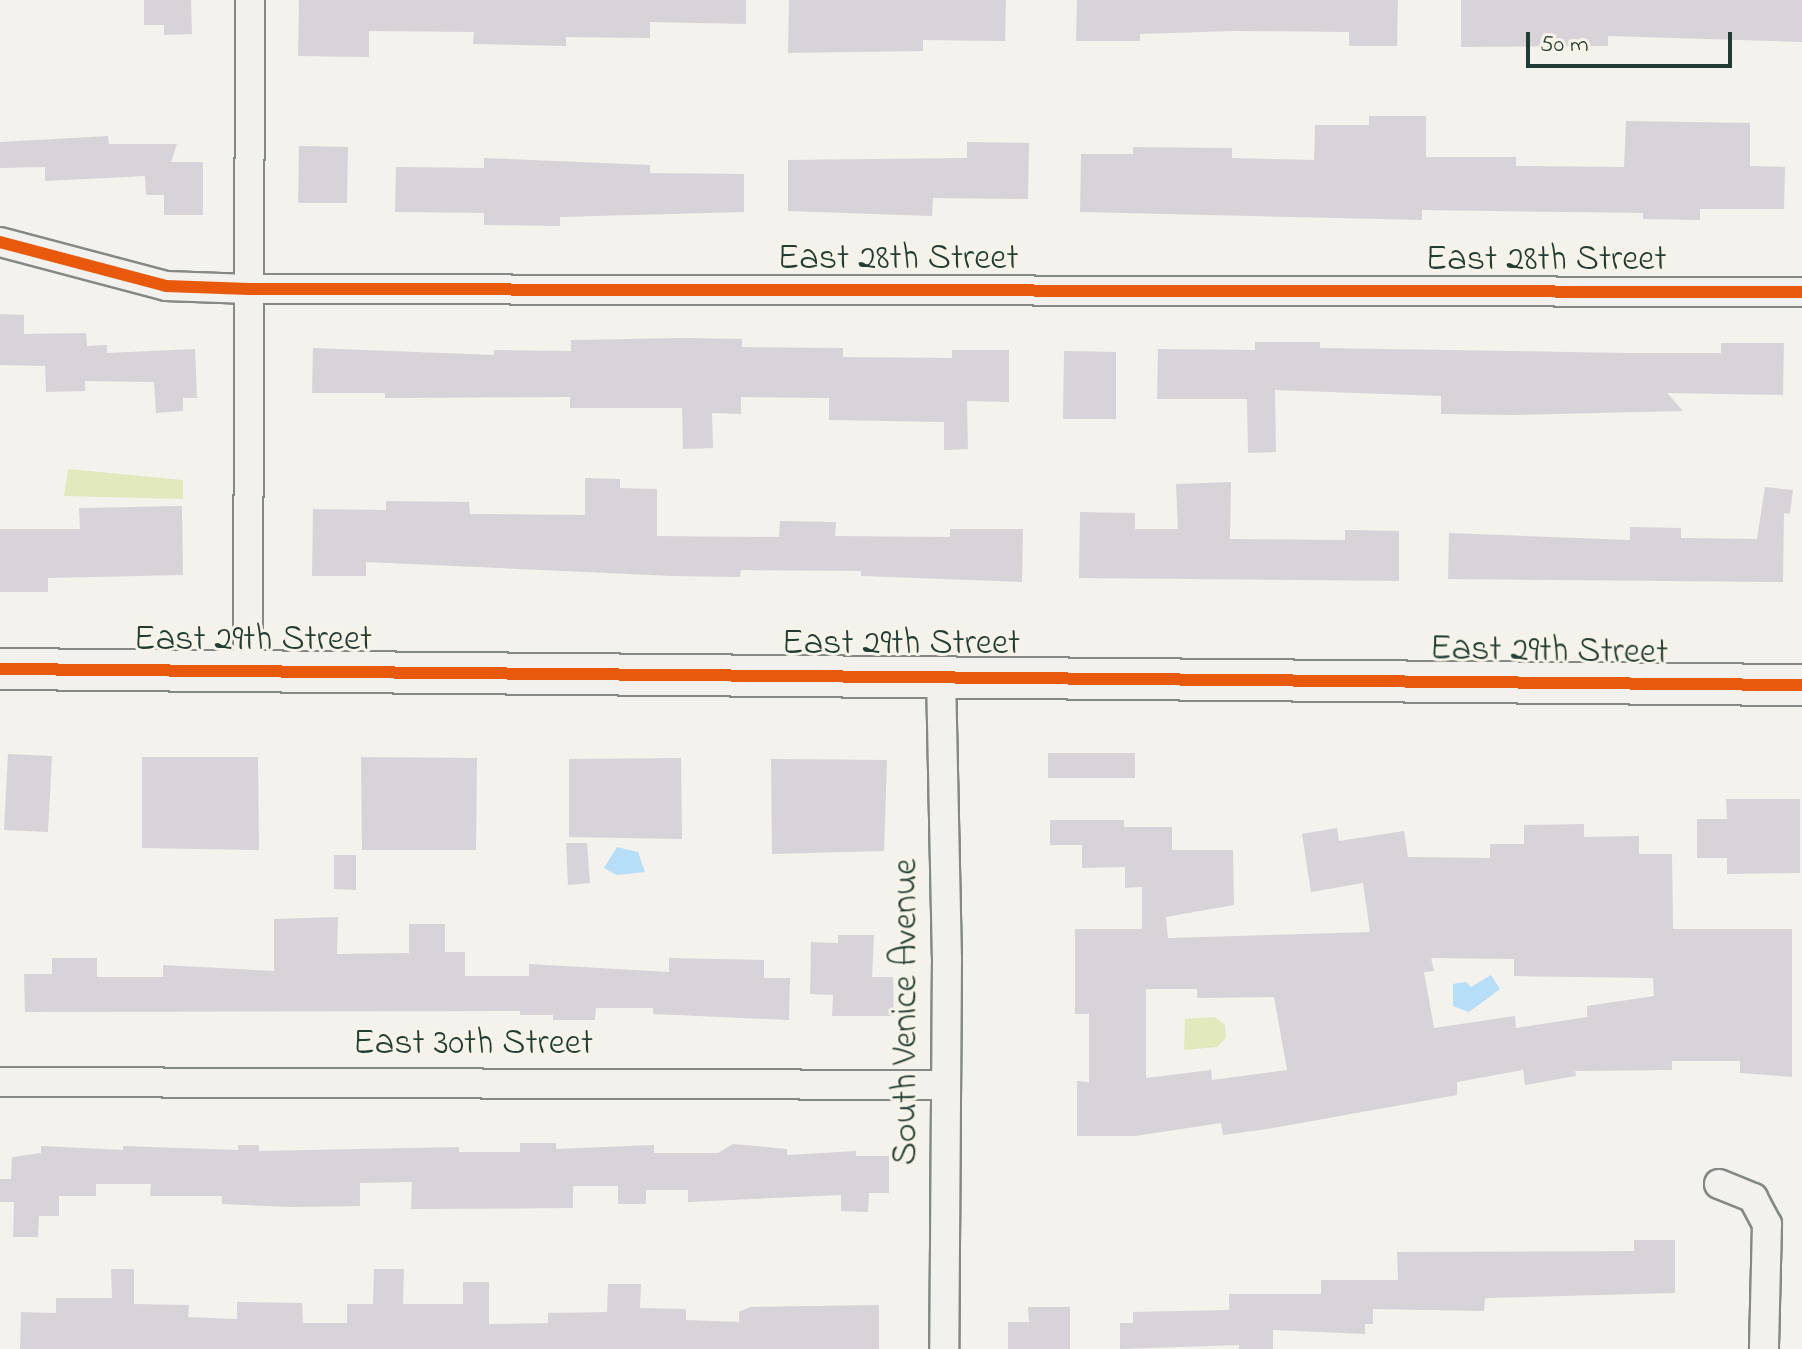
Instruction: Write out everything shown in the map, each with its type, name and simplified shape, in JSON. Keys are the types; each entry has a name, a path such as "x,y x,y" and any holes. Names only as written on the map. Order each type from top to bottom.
{"street":[{"path":"248,671 250,0"},
{"name":"East 28th Street","path":"0,242 166,286 249,289 1802,292"},
{"name":"East 29th Street","path":"0,669 1802,685"},
{"name":"South Venice Avenue","path":"941,675 944,1349"},
{"name":"East 30th Street","path":"0,1082 945,1085"},
{"path":"1719,1184 1753,1198 1767,1224 1764,1349"}],"green space":[{"path":"68,469 183,480 183,499 64,496"},
{"path":"1215,1017 1225,1025 1226,1038 1217,1047 1184,1050 1185,1019"}],"water":[{"path":"617,847 638,852 645,872 617,875 604,868"},
{"path":"1491,975 1500,989 1469,1012 1453,1006 1453,984 1466,982 1471,987"}],"building":[{"path":"144,0 191,0 192,34 164,35 164,25 144,25"},
{"path":"299,0 746,0 746,24 650,22 650,38 566,37 566,46 473,44 474,32 369,31 369,57 298,56"},
{"path":"789,0 1006,0 1005,41 923,40 923,51 788,53"},
{"path":"1077,0 1398,0 1397,46 1349,46 1349,32 1140,34 1140,41 1076,41"},
{"path":"1461,0 1802,0 1802,42 1608,36 1608,46 1461,47"},
{"path":"1369,116 1426,116 1426,157 1516,157 1516,166 1624,167 1626,121 1750,123 1750,166 1785,167 1784,209 1700,209 1700,220 1643,219 1643,213 1422,210 1422,220 1080,212 1081,154 1133,154 1133,147 1232,148 1232,158 1314,160 1315,125 1369,125"},
{"path":"108,136 109,144 177,144 171,162 203,162 203,215 164,215 164,195 146,195 145,176 45,181 45,167 0,168 0,142"},
{"path":"967,142 1029,143 1028,199 933,198 932,216 788,211 788,160 967,158"},
{"path":"299,146 348,147 347,203 298,203"},
{"path":"484,158 650,165 650,173 744,174 744,212 560,217 560,226 484,225 484,213 395,212 396,167 484,168"},
{"path":"0,314 24,315 24,334 86,333 87,346 107,345 107,353 195,349 197,398 183,398 183,411 156,413 154,382 85,381 85,391 46,392 45,366 0,365"},
{"path":"742,339 742,347 843,348 843,357 952,358 952,350 1009,350 1009,402 967,401 968,449 944,450 944,422 829,420 829,398 741,397 741,414 712,413 713,448 683,449 682,408 570,408 570,397 385,398 385,393 312,393 313,348 494,355 494,350 571,351 571,340"},
{"path":"1255,342 1320,342 1320,348 1629,353 1721,353 1721,343 1784,343 1783,395 1667,393 1683,411 1514,415 1441,414 1441,396 1275,390 1276,452 1248,453 1247,399 1157,399 1158,349 1255,350"},
{"path":"1064,351 1116,352 1116,419 1063,419"},
{"path":"585,478 620,479 620,488 657,489 657,536 779,537 780,521 836,522 835,536 950,537 950,529 1023,529 1022,582 861,576 861,571 741,570 740,577 673,576 366,562 366,576 312,576 313,509 386,510 386,501 469,502 470,514 585,515"},
{"path":"1231,482 1230,539 1345,540 1345,530 1399,531 1399,581 1079,578 1080,512 1135,513 1135,529 1178,529 1176,484"},
{"path":"1765,487 1793,490 1790,514 1784,513 1783,582 1448,579 1449,533 1630,540 1630,527 1681,528 1681,538 1757,539"},
{"path":"182,506 183,575 48,578 48,592 0,592 0,529 80,529 79,508"},
{"path":"1048,753 1135,753 1135,778 1048,778"},
{"path":"8,754 52,756 48,832 4,830"},
{"path":"142,757 258,757 259,850 142,848"},
{"path":"361,757 477,758 476,850 362,850"},
{"path":"681,758 682,839 569,837 569,759"},
{"path":"771,759 887,760 884,851 772,854"},
{"path":"1726,799 1800,799 1800,873 1727,874 1727,858 1697,858 1697,819 1727,819"},
{"path":"1050,820 1124,820 1124,827 1172,827 1172,850 1233,850 1234,905 1166,917 1168,938 1370,932 1363,883 1311,892 1302,834 1337,828 1339,841 1404,831 1408,857 1490,858 1490,844 1524,844 1524,825 1584,824 1584,837 1639,836 1639,854 1672,854 1673,929 1792,929 1792,1077 1740,1073 1740,1061 1672,1061 1672,1070 1575,1071 1576,1076 1525,1085 1523,1070 1457,1082 1457,1095 1267,1129 1223,1135 1221,1123 1135,1136 1077,1136 1077,1081 1089,1082 1089,1014 1075,1014 1075,929 1142,929 1142,887 1125,888 1125,867 1082,868 1082,845 1050,845","holes":["1431,958 1514,959 1514,976 1653,978 1654,996 1587,1006 1587,1017 1516,1028 1515,1016 1434,1028 1424,972 1434,971","1146,989 1197,989 1197,998 1274,997 1287,1070 1212,1080 1211,1070 1146,1078"]},
{"path":"566,843 587,843 590,883 568,885"},
{"path":"334,855 356,855 356,890 334,889"},
{"path":"338,917 337,954 409,953 409,924 445,924 445,952 465,952 465,976 529,976 529,964 669,972 669,958 764,960 764,978 790,978 789,1020 653,1014 653,1008 596,1008 595,1020 553,1020 553,1015 520,1015 520,1011 25,1012 24,974 52,974 52,958 97,958 97,977 163,977 163,965 274,971 274,919"},
{"path":"838,935 874,935 872,977 893,977 894,1016 832,1016 833,995 810,994 811,942 838,943"},
{"path":"520,1143 556,1143 556,1149 654,1145 654,1153 718,1153 733,1144 787,1149 787,1155 856,1151 856,1156 889,1156 889,1193 869,1193 868,1212 841,1211 841,1195 688,1202 688,1190 646,1190 646,1204 618,1204 618,1186 573,1186 573,1208 411,1209 412,1182 360,1183 360,1206 291,1207 222,1204 222,1196 150,1196 151,1184 96,1184 96,1196 59,1196 59,1216 39,1216 38,1237 13,1237 14,1202 0,1202 0,1179 11,1179 12,1157 41,1153 41,1146 238,1150 238,1145 259,1145 259,1151 459,1147 459,1152 520,1152"},
{"path":"1634,1240 1675,1240 1675,1293 1485,1298 1484,1311 1373,1309 1373,1324 1365,1324 1365,1334 1273,1330 1273,1349 1239,1349 1239,1345 1120,1349 1120,1323 1133,1323 1133,1312 1229,1310 1229,1294 1321,1294 1321,1280 1398,1280 1397,1252 1634,1251"},
{"path":"111,1269 134,1269 134,1304 189,1305 188,1317 237,1319 237,1302 302,1303 303,1323 347,1323 347,1304 373,1304 374,1269 404,1269 403,1304 463,1304 463,1282 489,1282 489,1324 548,1323 548,1313 607,1312 608,1284 641,1284 640,1308 686,1309 686,1320 739,1322 739,1312 750,1307 879,1305 879,1349 20,1349 21,1312 56,1313 56,1298 112,1298"},
{"path":"1028,1307 1070,1307 1070,1349 1008,1349 1008,1322 1029,1322"}],"cycle path":[{"path":"0,242 166,286 249,289 1802,292"},
{"path":"0,669 1802,685"}]}
